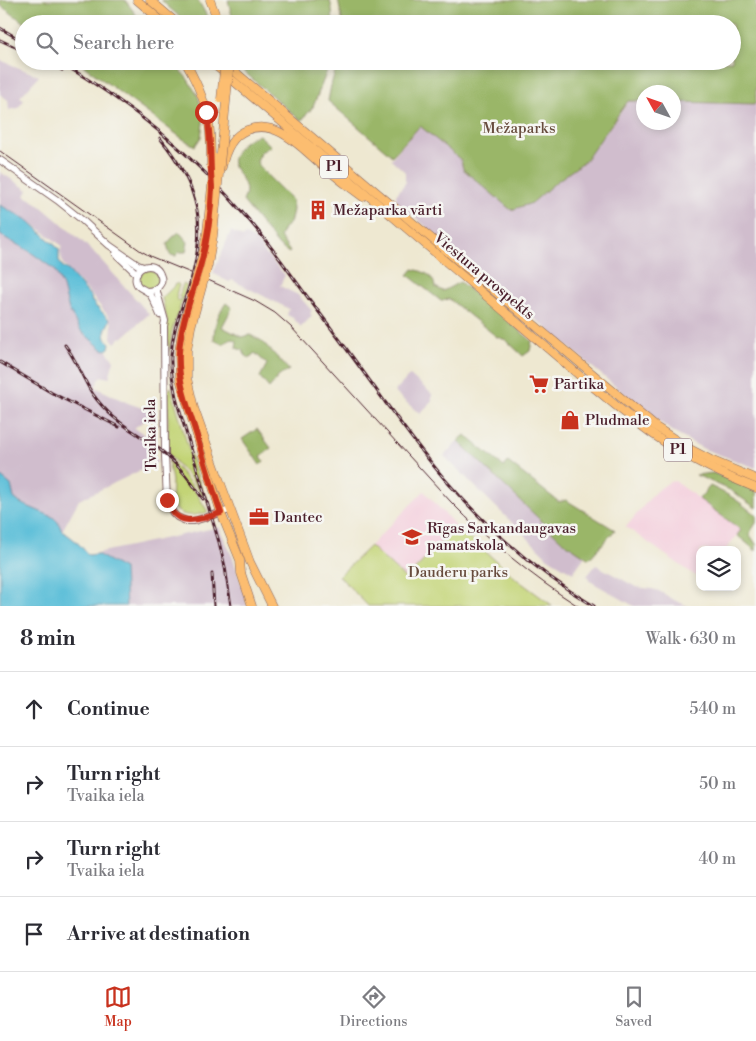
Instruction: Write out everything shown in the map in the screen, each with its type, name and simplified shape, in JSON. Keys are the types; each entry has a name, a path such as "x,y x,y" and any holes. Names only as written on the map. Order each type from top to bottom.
{"main road":[{"path":"137,0 150,15"},
{"path":"137,0 154,15"},
{"path":"210,0 216,15"},
{"path":"215,0 222,15"},
{"path":"153,2 168,15"},
{"path":"189,70 201,94 209,124 212,187"},
{"name":"Viestura prospekts","path":"221,70 383,208 611,396 656,428 690,449 756,479"},
{"path":"223,70 207,232 182,330 179,352 180,379 186,402 213,475 230,510 250,562 272,606"},
{"path":"229,70 215,224 211,250 188,339 186,364 187,378 194,408 213,475 221,513 240,560 241,573 252,606"},
{"name":"Viestura prospekts","path":"234,70 657,437 709,468 756,488"},
{"path":"220,174 224,157 236,138 244,131 264,127 276,130 290,138 347,186 373,205 383,208"}],"street":[{"name":"Tvaika iela","path":"0,160 70,210 109,245 138,265 143,267 150,266 159,270 161,280 157,292 165,321 165,456 168,503 173,513 186,521 194,521 221,513"},
{"name":"Tvaika iela","path":"109,245 137,274 138,287 147,291 151,296 164,326"},
{"path":"137,274 143,267"},
{"path":"147,291 157,288"},
{"path":"221,513 230,510"}],"shaded area":[{"path":"0,60 15,66 15,70 24,70 39,76 20,97 24,100 18,108 9,110 8,100 0,94"},
{"path":"629,101 636,101 636,130 681,130 681,102 756,104 756,468 704,449 678,435 657,420 397,202 396,195 406,182 405,172 391,159 420,126 461,160 463,169 532,203 556,182 585,161"},
{"path":"0,172 28,190 25,196 37,203 83,242 149,314 115,343 111,338 112,324 110,318 63,264 60,252 62,246 29,221 0,205"},
{"path":"231,231 243,237 246,235 257,241 264,252 285,275 280,286 298,295 312,311 310,313 312,316 301,327 293,318 287,315 289,309 232,280 229,282 213,273"},
{"path":"0,235 29,251 55,270 63,287 69,310 81,331 102,349 106,350 114,360 109,378 101,376 95,387 128,403 148,410 153,415 134,428 154,440 149,449 158,462 79,500 62,531 58,522 53,517 20,503 14,498 11,485 0,476"},
{"path":"410,375 432,394 432,401 420,414 394,392"},
{"path":"458,441 561,540 585,556 573,573 548,558 444,456"},
{"path":"675,481 741,530 728,546 696,546 696,576 626,527 655,492 669,482"},
{"name":"Rīgas Sarkandaugavas pamatskola","path":"424,491 455,525 455,528 405,579 370,546"},
{"path":"219,527 233,558 247,606 126,606 124,569 97,554 88,555"},
{"path":"596,565 636,587 659,591 688,606 634,606 588,580 589,577 587,576"}],"green space":[{"path":"0,0 125,0 136,15 15,16 0,5"},
{"path":"161,0 198,0 206,15 178,15"},
{"path":"228,0 330,0 332,15 232,15"},
{"name":"Mežaparks","path":"338,0 756,0 756,104 681,102 681,85 636,85 636,101 628,101 585,161 556,182 532,203 511,210 463,169 461,160 420,126 392,156 328,101 335,70 741,70 741,15 341,15"},
{"path":"89,70 179,70 198,96 204,116 201,137 195,146"},
{"path":"242,70 327,70 313,107 301,121"},
{"path":"259,135 271,146 261,152 257,162 261,169 292,200 293,210 290,223 284,228 280,237 289,253 279,246 243,201 246,191 244,182 233,165 233,157 240,145"},
{"path":"179,232 188,242 186,252 179,252 176,256 170,255 167,244"},
{"path":"413,269 430,276 435,287 443,291 460,282 532,341 530,351 523,356 506,340 497,337 449,299 441,301 408,275"},
{"path":"145,270 153,270 158,275 156,286 145,288 140,283 140,275"},
{"path":"177,283 179,285 176,299 180,301 181,298 179,297 183,284 187,286 172,331 169,352 167,320 162,298"},
{"path":"226,303 232,308 222,327 242,337 250,335 262,341 289,370 279,376 269,388 260,377 267,364 255,353 249,358 242,350 236,348 237,341 232,339 222,344 214,340 217,321"},
{"path":"171,387 204,497 192,480 168,454 168,391"},
{"path":"257,429 271,448 261,456 264,461 260,465 242,439"},
{"path":"465,435 504,467 508,462 559,502 566,500 615,530 589,559 561,540 458,441"},
{"path":"170,460 191,484 208,512 187,515 182,514 174,506"},
{"path":"713,473 756,490 756,508 730,490 696,475"},
{"path":"710,486 732,497 756,514 756,523 750,535 756,544 756,551 737,535 741,530 699,499"},
{"name":"Dauderu parks","path":"455,528 463,532 519,581 553,606 368,606 339,576 370,546 406,579"}],"water":[{"path":"0,205 29,221 59,249 59,261 62,266 69,271 91,297 96,307 110,320 105,335 110,343 109,348 106,350 102,349 81,331 69,310 63,287 55,270 29,251 0,235"},
{"path":"0,476 11,485 14,498 20,503 53,517 58,522 62,531 88,555 97,554 124,569 126,606 0,606"}],"tram line":[{"path":"0,151 141,251 255,301 275,313 291,327 466,517 527,570 578,606"}],"railway":[{"path":"0,28 15,37"},
{"path":"0,40 15,47"},
{"path":"73,70 136,113 206,173 264,238 408,433 465,502 535,566 594,606"},
{"path":"160,138 184,173 197,208 199,226 195,265 173,338 171,368 177,402 219,542 231,606"},
{"path":"65,345 95,398 103,407 118,421 166,455 186,476 203,499"},
{"path":"0,362 52,393 119,427"},
{"path":"212,574 214,606"}],"place":[{"name":"Mežaparka vārti","path":"318,210"},
{"name":"Pārtika","path":"539,384"},
{"name":"Pludmale","path":"570,420"},
{"name":"Dantec","path":"259,517"},
{"name":"Rīgas Sarkandaugavas pamatskola","path":"412,537"}],"route":[{"path":"167,500 168,506 173,513 186,521 194,521 221,513 188,410 180,379 179,365 182,330 207,232 212,187 209,124 206,112"}]}
